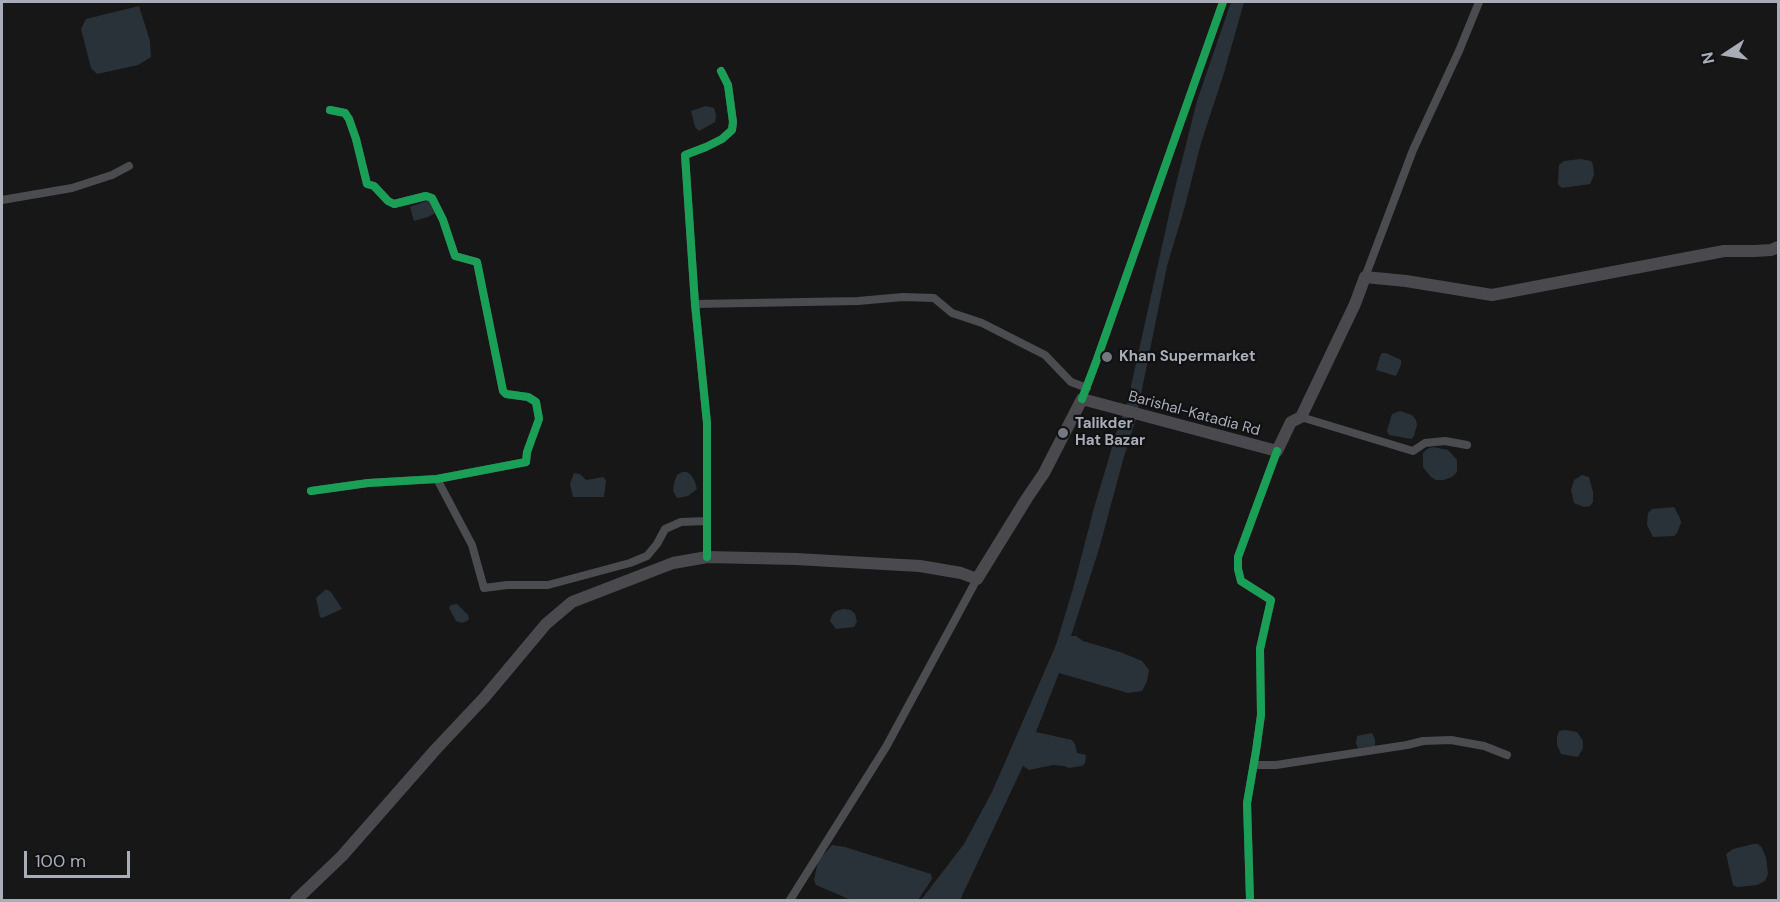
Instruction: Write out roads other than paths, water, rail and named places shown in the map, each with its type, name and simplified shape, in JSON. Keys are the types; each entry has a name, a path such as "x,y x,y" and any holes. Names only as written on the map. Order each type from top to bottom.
{"main road":[{"path":"1365,277 1492,294 1724,250 1754,251 1779,247"},
{"name":"Barishal-Katadia Rd","path":"1084,394 1112,408 1277,451 1291,422 1301,417 1355,304 1365,277"},
{"path":"296,900 342,856 428,757 484,698 546,624 572,602 673,563 706,557 796,558 920,566 961,573 977,579 1044,473 1084,394"}],"street":[{"path":"695,304 934,298 952,314 982,323 1046,355 1084,394 1223,2"},
{"name":"Barishal-Katadia Rd","path":"1365,277 1413,150 1460,51 1479,2"},
{"path":"706,557 707,423 695,304 685,155 722,139 732,130 728,85 721,71"},
{"path":"311,491 368,483 437,479 526,462 527,452 539,419 536,402 528,397 506,394 503,391 477,262 455,256 443,220 432,198 426,196 394,204 374,186 367,184 349,119 345,113 330,110"},
{"path":"2,200 72,188 112,175 129,166"},
{"path":"1301,417 1413,451 1425,443 1445,441 1467,445"},
{"path":"1250,900 1247,803 1261,715 1260,649 1271,600 1241,581 1238,569 1239,557 1277,451"},
{"path":"437,479 472,545 484,588 507,585 548,585 630,562 647,556 665,529 681,522 706,521"},
{"path":"790,900 886,747 977,579"},
{"path":"1254,765 1276,765 1423,741 1451,740 1484,746 1507,755"}],"place":[{"name":"Khan Supermarket","path":"1107,357"},
{"name":"Talikder Hat Bazar","path":"1063,433"}]}
